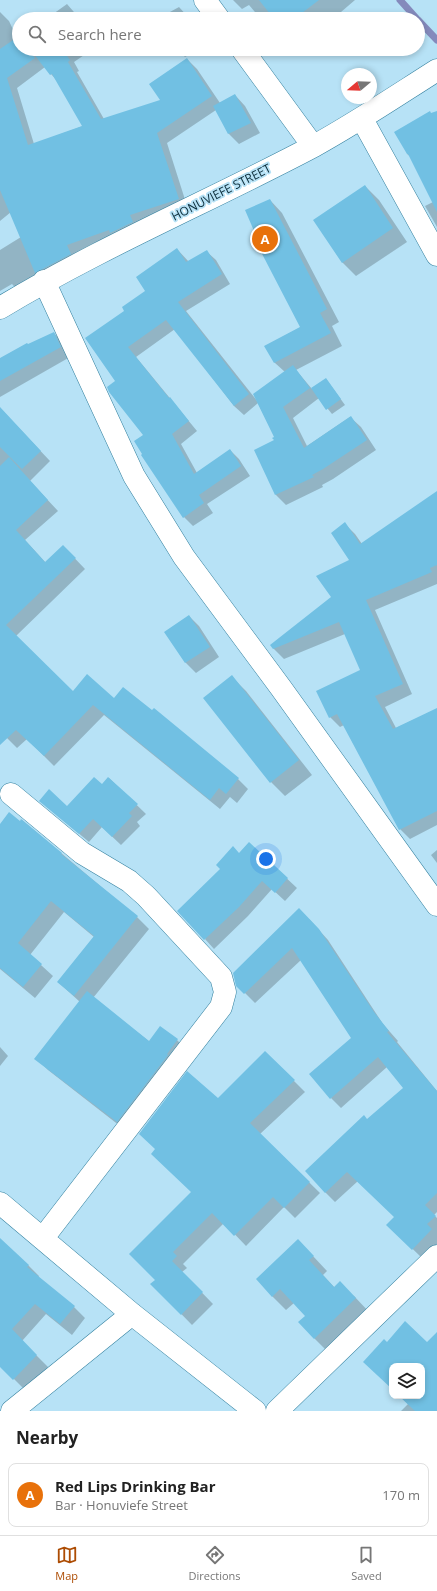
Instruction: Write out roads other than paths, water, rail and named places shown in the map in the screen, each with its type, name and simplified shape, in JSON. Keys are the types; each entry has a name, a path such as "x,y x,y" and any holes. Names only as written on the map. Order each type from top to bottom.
{"street":[{"path":"205,0 214,12"},
{"path":"247,56 313,146"},
{"name":"HONUVIEFE STREET","path":"0,308 44,281 313,146 362,119 437,70"},
{"path":"362,119 437,255"},
{"path":"44,281 134,476 184,558 281,688 437,905"},
{"path":"11,794 82,853 129,882 146,896 221,977 225,992 221,1007 43,1238"},
{"path":"0,1203 132,1314 255,1411"},
{"path":"277,1411 437,1256"},
{"path":"12,1411 132,1314"}],"waterway":[{"path":"400,0 411,12"},
{"path":"425,27 437,40"}],"place":[{"name":"Red Lips Drinking Bar","path":"265,239"}]}
